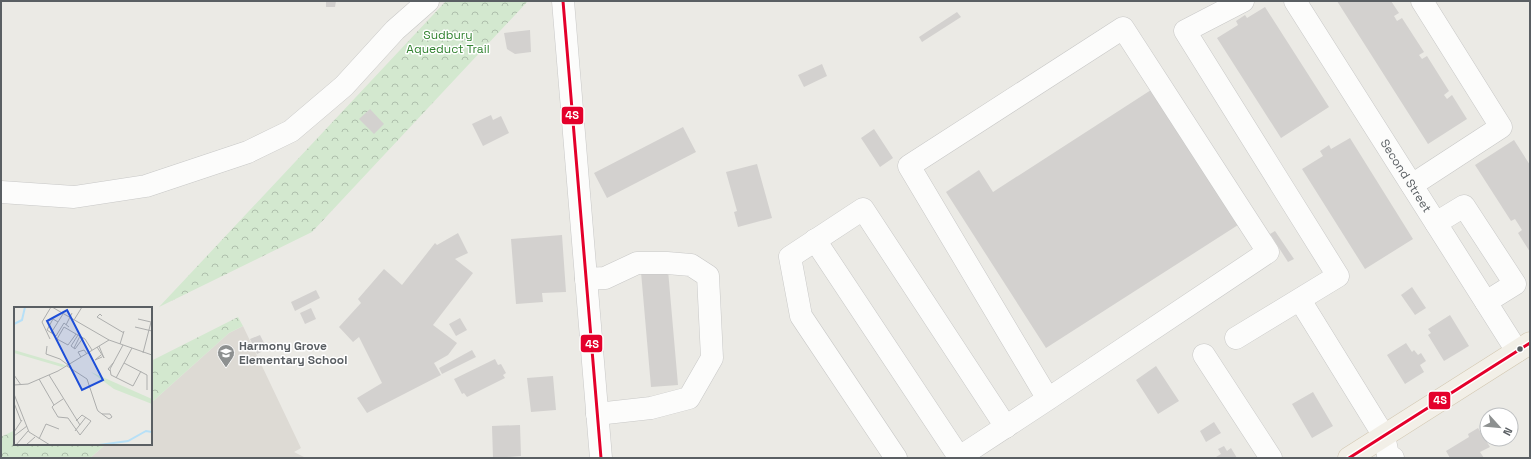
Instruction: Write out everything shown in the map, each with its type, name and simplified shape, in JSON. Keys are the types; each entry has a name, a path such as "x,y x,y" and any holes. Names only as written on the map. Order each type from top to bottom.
{"main road":[{"path":"1349,458 1525,351"}],"street":[{"path":"1,192 74,197 146,186 248,152 290,131 344,86 396,30 428,1"},
{"path":"563,1 601,458"},
{"path":"1236,338 1338,276 1185,31 1243,1"},
{"name":"Second Street","path":"1295,1 1486,302 1525,351"},
{"path":"1412,185 1501,127 1422,1"},
{"path":"815,240 959,458 1006,427 1048,399 1268,252 1123,28 909,166 1048,399"},
{"path":"1436,223 1464,206 1515,284 1486,302"},
{"path":"896,458 802,316 790,257 862,209 1006,427"},
{"path":"586,279 605,278 637,263 691,265 708,276 712,358 689,398 651,408 597,414"},
{"path":"1300,300 1384,436 1388,454 1393,458"},
{"path":"1204,355 1271,458"}],"shaded area":[{"name":"Harmony Grove Elementary School","path":"243,326 301,448 294,452 306,458 90,458 105,445 152,445 152,402 229,333"}],"green space":[{"name":"Sudbury Aqueduct Trail","path":"446,1 528,1 312,232 159,307"},
{"path":"238,317 243,326 229,333 152,402 152,360"},
{"path":"14,430 14,445 105,445 90,458 1,458 1,437"}],"building":[{"path":"326,1 336,1 335,7 326,7"},
{"path":"1337,1 1391,1 1399,13 1394,16 1397,21 1402,18 1424,52 1419,55 1422,59 1427,56 1449,91 1444,95 1447,99 1452,95 1467,119 1428,144"},
{"path":"1265,7 1329,107 1281,138 1217,38 1238,25 1236,21 1245,15 1247,18"},
{"path":"957,12 961,17 922,42 919,37"},
{"path":"530,30 531,52 515,54 507,49 504,33"},
{"path":"822,64 827,76 804,87 798,75"},
{"path":"1151,90 1238,225 1046,348 946,192 979,170 993,192"},
{"path":"370,109 384,124 374,134 359,119"},
{"path":"491,115 493,120 501,116 509,133 483,146 472,124"},
{"path":"683,127 696,152 607,198 594,173"},
{"path":"874,129 893,158 880,167 861,138"},
{"path":"1350,138 1413,239 1365,269 1302,169 1323,156 1320,151 1329,145 1331,149"},
{"path":"1514,140 1530,165 1530,252 1518,233 1522,230 1515,219 1511,221 1475,165"},
{"path":"757,164 772,218 738,227 734,212 737,211 726,172"},
{"path":"1275,231 1294,259 1288,262 1270,234"},
{"path":"458,233 468,253 455,259 473,273 433,325 457,343 448,355 434,363 441,375 367,413 357,398 382,383 359,337 353,342 339,327 361,303 358,299 384,269 402,285 435,243 437,245"},
{"path":"562,235 566,292 542,293 543,302 516,304 511,239"},
{"path":"668,270 678,385 651,387 641,272"},
{"path":"1412,287 1426,308 1415,315 1401,295"},
{"path":"316,290 320,298 295,311 291,302"},
{"path":"311,308 316,319 305,324 300,313"},
{"path":"1450,315 1469,346 1444,361 1428,335 1431,333 1428,329"},
{"path":"460,318 467,330 456,336 449,324"},
{"path":"260,335 267,349 257,354 250,339"},
{"path":"1406,343 1412,352 1414,350 1418,355 1421,353 1426,361 1420,365 1424,372 1405,384 1387,355"},
{"path":"472,350 476,357 442,374 439,368"},
{"path":"495,359 498,365 501,364 506,373 503,375 505,378 467,397 464,393 462,394 454,379"},
{"path":"1156,366 1179,401 1158,414 1136,380"},
{"path":"553,376 556,410 531,412 527,378"},
{"path":"1313,392 1333,426 1312,438 1292,404"},
{"path":"1214,422 1221,433 1206,442 1200,431"},
{"path":"520,425 521,456 493,458 492,426"},
{"path":"1478,428 1479,447 1490,447 1480,452 1484,458 1450,458 1446,451 1469,437 1468,434"},
{"path":"1224,446 1227,451 1231,448 1237,458 1217,458 1216,457 1221,454 1218,449"}],"transit line":[{"name":"4S","path":"563,1 601,458"},
{"name":"4S","path":"1349,458 1530,343"}],"place":[{"name":"Harmony Grove Elementary School","path":"226,368"}]}
